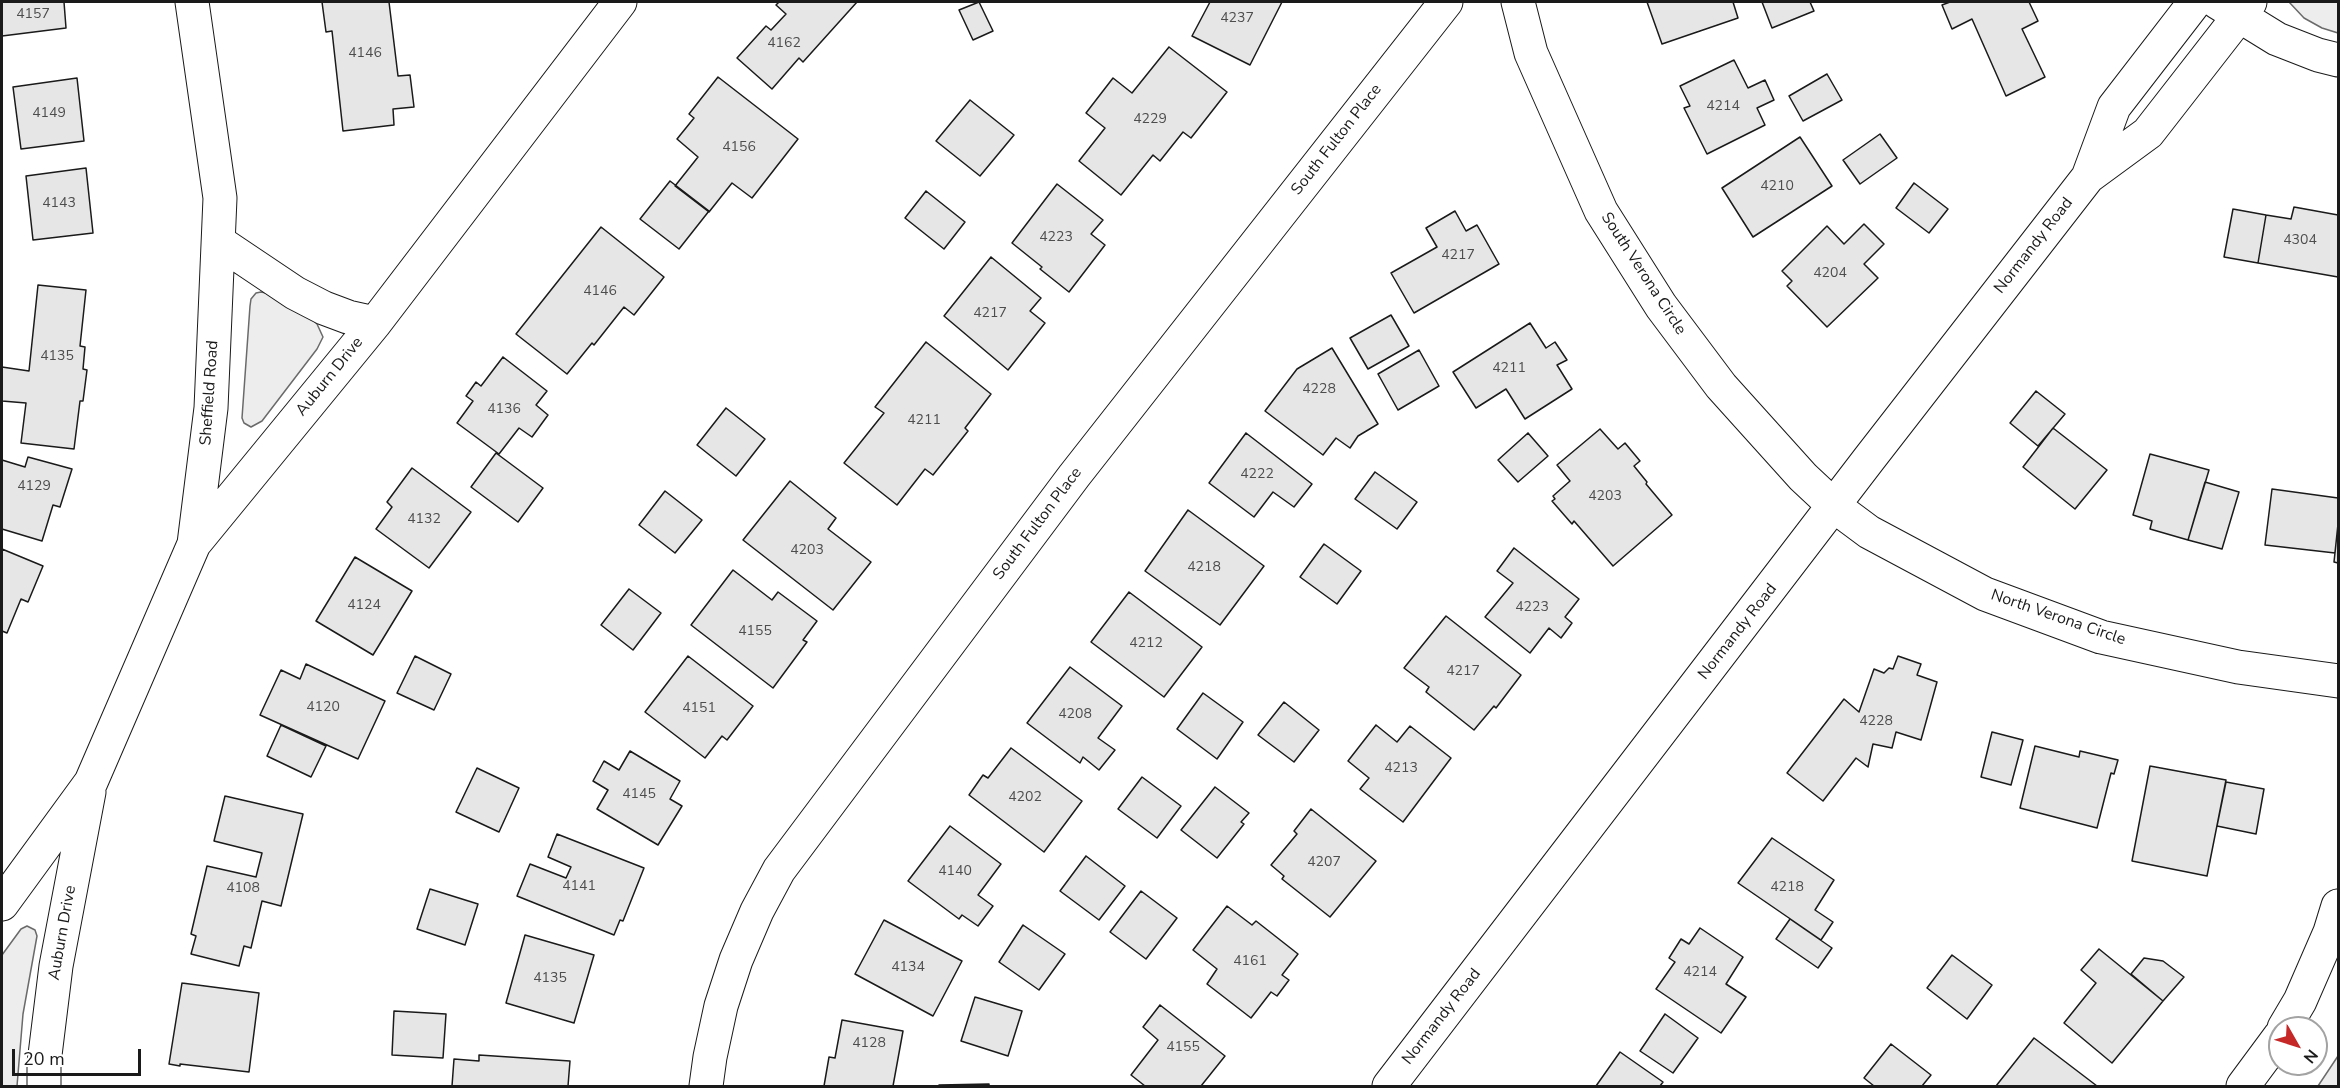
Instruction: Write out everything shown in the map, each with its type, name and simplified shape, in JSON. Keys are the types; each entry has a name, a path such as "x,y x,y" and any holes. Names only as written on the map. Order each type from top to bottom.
{"street":[{"name":"Sheffield Road","path":"192,2 220,198 211,408 194,544"},
{"name":"Auburn Drive","path":"44,1086 44,1063 56,966 91,782 194,544 375,322 620,2"},
{"name":"South Fulton Place","path":"706,1086 721,1006 736,960 757,911 779,870 1074,476 1446,2"},
{"name":"South Verona Circle","path":"1518,2 1531,53 1601,211 1661,306 1721,386 1803,477 1834,506"},
{"name":"Normandy Road","path":"2088,177 2114,107 2196,2"},
{"path":"2235,6 2277,39 2318,56 2338,60"},
{"name":"Normandy Road","path":"1389,1086 2088,177 2148,133 2235,6"},
{"path":"219,242 295,293 324,308 348,317 375,322"},
{"name":"North Verona Circle","path":"1834,506 1869,532 1985,594 2101,637 2238,667 2338,681"},
{"name":"Auburn Drive","path":"2,904 91,782"},
{"path":"2291,1016 2330,932 2338,906"},
{"path":"2243,1086 2268,1052"}],"shaded area":[{"path":"2289,2 2338,2 2338,33 2322,28 2304,18"},
{"path":"256,293 271,294 303,310 317,324 323,337 317,349 262,421 251,427 244,423 242,418 250,306 251,299"},
{"path":"27,926 35,930 37,936 23,1014 17,1086 2,1086 2,955 21,929"},
{"path":"2338,1056 2338,1086 2318,1086 2325,1076 2328,1076 2328,1071"}],"building":[{"path":"2,2 64,2 66,28 2,36"},
{"path":"322,2 389,2 398,76 410,75 414,107 393,109 394,125 343,131 332,31 326,32"},
{"path":"779,2 857,2 803,62 799,58 772,89 737,58 766,26 771,30 786,14 776,5"},
{"path":"979,2 993,31 973,40 959,10"},
{"path":"1210,2 1282,2 1250,65 1192,36"},
{"path":"1647,2 1733,2 1738,18 1662,44"},
{"path":"1762,2 1810,2 1814,11 1772,28"},
{"path":"1950,2 2029,2 2038,21 2022,29 2045,77 2006,96 1972,19 1952,29 1942,5"},
{"path":"1169,47 1227,92 1191,138 1183,132 1160,161 1153,155 1121,195 1079,161 1105,128 1086,113 1113,78 1132,93"},
{"path":"1734,60 1748,88 1765,80 1774,100 1757,108 1765,125 1707,154 1684,108 1690,106 1680,86"},
{"path":"1827,74 1842,100 1803,121 1789,96"},
{"path":"718,77 798,139 752,198 732,183 709,212 675,186 698,157 677,139 694,118 689,114"},
{"path":"77,78 84,141 21,149 13,87"},
{"path":"970,100 1014,135 980,176 936,141"},
{"path":"1880,134 1897,158 1860,184 1843,160"},
{"path":"1800,137 1832,186 1753,237 1722,188"},
{"path":"86,168 93,233 33,240 26,176"},
{"path":"670,181 709,211 679,249 640,219"},
{"path":"1914,183 1948,209 1929,233 1896,208"},
{"path":"1057,184 1103,220 1091,234 1105,245 1069,292 1012,243"},
{"path":"926,191 965,222 944,249 905,218"},
{"path":"2294,207 2338,215 2338,277 2258,263 2266,215 2291,219"},
{"path":"2233,209 2266,215 2258,263 2224,257"},
{"path":"1455,211 1466,231 1477,225 1499,264 1414,313 1391,273 1437,247 1426,228"},
{"path":"1864,224 1884,244 1864,264 1878,278 1827,327 1787,286 1792,281 1782,271 1827,226 1844,244"},
{"path":"601,227 664,277 634,315 624,307 567,374 516,334"},
{"path":"991,257 1041,298 1030,311 1045,323 1008,370 944,316"},
{"path":"38,285 86,290 80,346 85,347 83,369 87,370 83,401 80,401 74,449 21,443 26,403 2,401 2,367 29,371"},
{"path":"1391,315 1409,346 1368,369 1350,338"},
{"path":"1530,323 1546,348 1555,342 1567,360 1557,365 1572,389 1525,419 1506,389 1476,408 1453,372"},
{"path":"926,342 991,394 965,428 968,431 933,475 925,469 897,505 844,463 884,413 875,407"},
{"path":"1332,348 1378,424 1358,436 1350,448 1336,438 1323,455 1265,411 1297,369"},
{"path":"1419,350 1439,386 1398,410 1378,374"},
{"path":"503,357 547,391 536,405 548,415 532,437 519,428 499,454 457,423 473,401 466,396 476,382 481,386"},
{"path":"2036,391 2065,414 2038,446 2010,423"},
{"path":"726,408 765,439 736,476 697,445"},
{"path":"2053,428 2107,470 2075,509 2023,467"},
{"path":"1600,429 1618,449 1625,443 1640,461 1634,466 1672,515 1613,566 1574,521 1572,524 1552,501 1555,499 1553,496 1570,481 1557,465"},
{"path":"1246,433 1312,484 1294,507 1273,492 1254,517 1209,483"},
{"path":"1528,433 1548,456 1518,482 1498,460"},
{"path":"496,453 543,488 518,522 471,487"},
{"path":"2150,454 2209,470 2188,540 2150,529 2152,521 2133,515"},
{"path":"28,457 72,469 60,507 53,505 42,541 2,529 2,460 25,467"},
{"path":"412,468 471,512 429,568 376,529 392,507 387,502"},
{"path":"1375,472 1417,502 1397,529 1355,499"},
{"path":"790,481 836,518 828,529 871,562 833,610 743,540"},
{"path":"2205,482 2239,492 2222,549 2188,540"},
{"path":"2272,489 2338,498 2335,553 2265,545"},
{"path":"665,491 702,520 675,553 639,525"},
{"path":"1188,510 1264,566 1220,625 1145,571"},
{"path":"2338,524 2338,563 2334,562"},
{"path":"1324,544 1361,571 1337,604 1300,577"},
{"path":"1514,548 1579,599 1565,617 1572,623 1561,638 1549,628 1530,653 1485,617 1513,583 1497,571"},
{"path":"2,549 43,566 28,602 21,599 7,633 2,631"},
{"path":"355,557 412,591 373,655 316,621"},
{"path":"733,570 772,600 778,592 817,621 803,640 807,642 773,688 691,625"},
{"path":"629,589 661,613 633,650 601,625"},
{"path":"1129,592 1202,647 1164,697 1091,642"},
{"path":"1446,616 1521,675 1496,708 1494,706 1474,730 1426,692 1429,687 1404,668"},
{"path":"415,656 451,674 434,710 397,693"},
{"path":"688,656 753,706 727,740 722,736 705,758 645,712"},
{"path":"1898,656 1921,664 1917,675 1937,682 1921,740 1896,732 1892,748 1873,744 1868,767 1856,758 1823,801 1787,773 1844,699 1859,712 1874,669 1884,673 1889,668 1893,669"},
{"path":"306,664 385,701 358,759 260,715 281,670 300,679"},
{"path":"1070,667 1122,706 1098,738 1115,750 1099,770 1083,757 1080,763 1027,723"},
{"path":"1203,693 1243,722 1217,759 1177,729"},
{"path":"1284,702 1319,730 1294,762 1258,735"},
{"path":"281,725 326,746 311,777 267,756"},
{"path":"1376,725 1397,742 1410,726 1451,758 1403,822 1360,789 1369,778 1348,761"},
{"path":"1992,732 2023,740 2011,785 1981,777"},
{"path":"2035,746 2079,757 2080,751 2118,760 2114,774 2111,773 2097,828 2020,808"},
{"path":"1011,748 1082,801 1044,852 969,795 983,775 988,778"},
{"path":"630,751 680,781 670,799 682,806 658,845 597,809 608,790 593,781 604,761 619,770"},
{"path":"2150,766 2226,780 2207,876 2132,861"},
{"path":"477,768 519,788 499,832 456,812"},
{"path":"1142,777 1181,806 1157,838 1118,809"},
{"path":"2226,782 2264,789 2256,834 2217,826"},
{"path":"1215,787 1249,813 1241,822 1244,824 1217,858 1181,830"},
{"path":"225,796 303,814 281,906 262,901 251,948 244,946 239,966 191,954 196,936 191,934 207,866 256,877 262,853 214,841"},
{"path":"1311,809 1376,861 1330,917 1282,879 1284,876 1271,865 1297,834 1294,831"},
{"path":"950,826 1001,864 978,895 993,906 978,926 962,915 959,919 908,881"},
{"path":"557,834 644,868 623,921 620,920 614,935 517,896 530,864 566,878 571,867 548,857"},
{"path":"1772,838 1834,880 1815,910 1833,922 1821,940 1738,883"},
{"path":"1086,856 1125,886 1099,920 1060,891"},
{"path":"430,889 478,904 465,945 417,929"},
{"path":"1141,891 1177,918 1146,959 1110,932"},
{"path":"1227,906 1252,925 1256,921 1298,954 1282,975 1289,980 1277,996 1271,992 1251,1018 1207,984 1217,969 1193,950"},
{"path":"1790,919 1832,948 1818,968 1776,939"},
{"path":"884,920 962,961 933,1016 855,974"},
{"path":"1023,925 1065,954 1039,990 999,962"},
{"path":"1700,928 1743,957 1726,984 1746,997 1721,1033 1656,989 1675,962 1669,958 1681,939 1689,944"},
{"path":"525,935 594,955 574,1023 506,1003"},
{"path":"2099,949 2163,1001 2112,1063 2064,1023 2096,983 2081,970"},
{"path":"1952,955 1992,985 1967,1019 1927,988"},
{"path":"2144,958 2163,961 2184,977 2163,1001 2131,974"},
{"path":"182,983 259,993 249,1072 169,1064"},
{"path":"975,997 1022,1011 1008,1056 961,1041"},
{"path":"1160,1005 1225,1056 1201,1086 1145,1086 1131,1075 1158,1040 1143,1027"},
{"path":"394,1011 446,1014 443,1058 392,1055"},
{"path":"1665,1014 1698,1038 1673,1073 1640,1051"},
{"path":"842,1020 903,1031 893,1086 824,1086 829,1057 835,1058"},
{"path":"2034,1038 2097,1086 1996,1086"},
{"path":"1891,1044 1931,1075 1922,1086 1874,1086 1864,1078"},
{"path":"1620,1052 1663,1082 1660,1086 1596,1086"},
{"path":"479,1055 570,1061 568,1086 452,1086 454,1059 479,1061"},
{"path":"989,1084 989,1086 939,1086 939,1085"}]}
